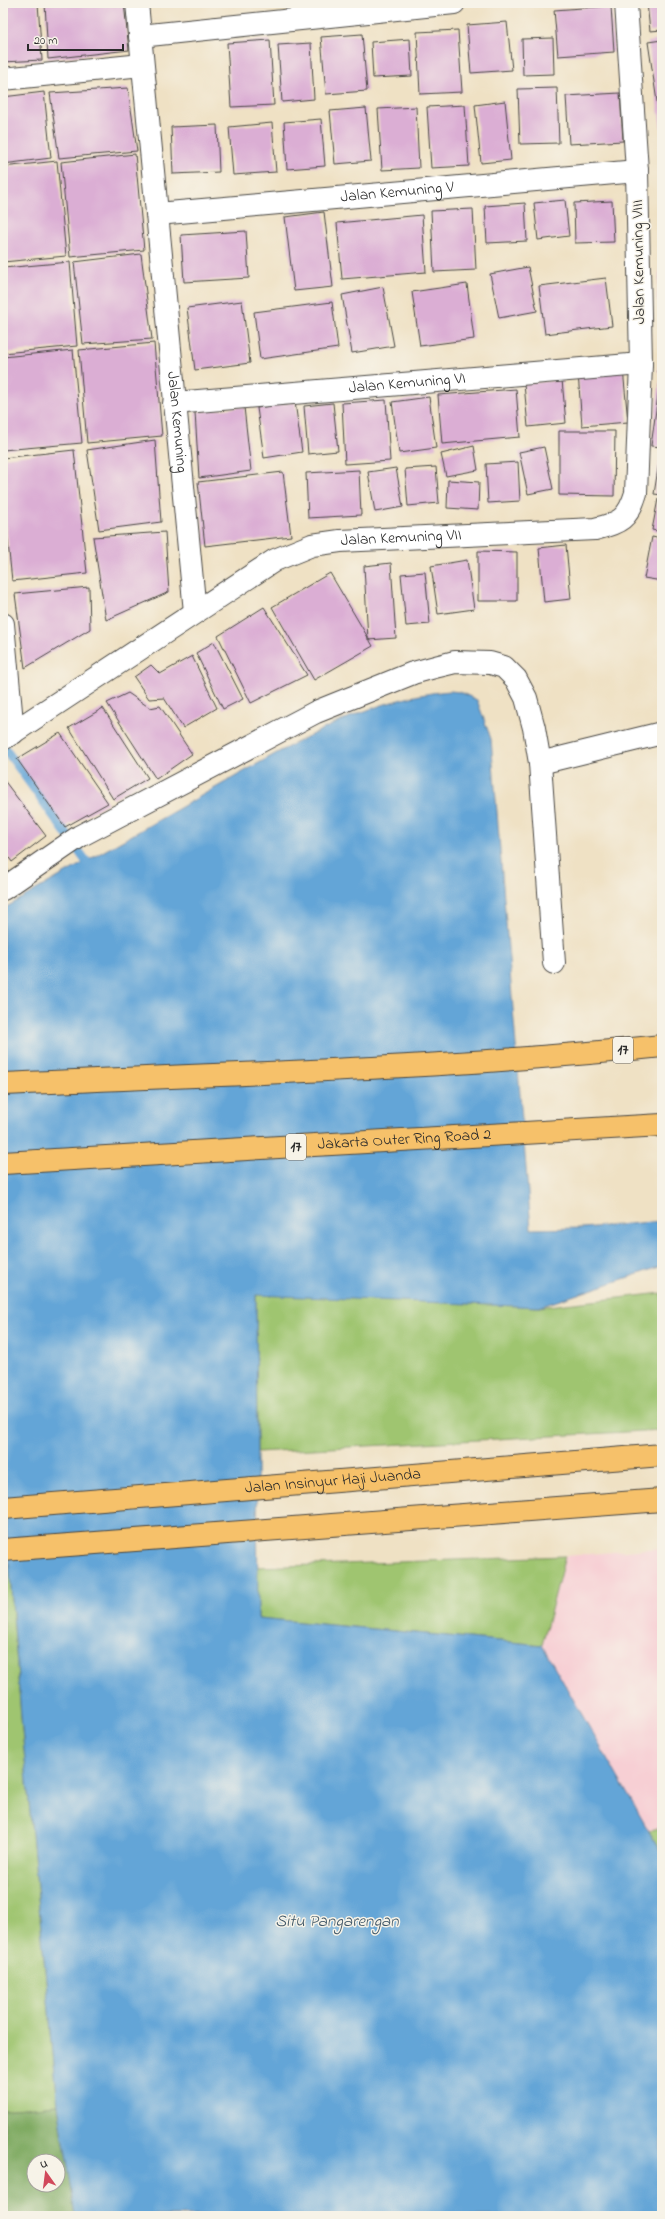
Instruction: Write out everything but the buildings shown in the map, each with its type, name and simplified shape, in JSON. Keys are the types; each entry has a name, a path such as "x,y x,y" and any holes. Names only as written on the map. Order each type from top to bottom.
{"highway":[{"name":"17","path":"3,1084 429,1064 584,1054 662,1046"},
{"name":"Jakarta Outer Ring Road 2","path":"3,1163 662,1125"},
{"name":"Jalan Insinyur Haji Juanda","path":"3,1508 662,1455"},
{"path":"3,1550 662,1500"}],"street":[{"name":"Jalan Kemuning","path":"137,3 195,612"},
{"path":"140,36 454,3"},
{"name":"Jalan Kemuning VIII","path":"624,518 632,506 636,493 641,364 637,171 626,3"},
{"path":"3,79 142,65"},
{"name":"Jalan Kemuning V","path":"156,214 637,171"},
{"name":"Jalan Kemuning VI","path":"174,403 641,364"},
{"name":"Jalan Kemuning VII","path":"195,612 274,560 312,545 340,541 595,529 613,524 624,518"},
{"path":"7,736 195,612"},
{"path":"3,624 7,736"},
{"path":"3,890 53,852 80,836 316,712 413,673 455,662 490,663 504,667 516,679 526,698 540,763 554,963"},
{"path":"540,763 662,733"}],"shaded area":[{"path":"662,1548 662,1826 649,1831 542,1645 565,1556"}],"green space":[{"path":"662,1293 662,1430 257,1452 256,1294 539,1307"},
{"path":"565,1556 542,1645 258,1618 257,1567"},
{"path":"9,1563 22,1729 58,2105 3,2110 3,1564"},
{"path":"662,1826 662,1854 649,1831"},
{"path":"58,2105 66,2153 26,2153 26,2193 66,2193 66,2154 76,2216 3,2216 3,2110"}],"water":[{"name":"Situ Pangarengan","path":"450,691 460,692 477,700 491,739 531,1229 583,1228 662,1221 662,1266 539,1307 256,1295 258,1618 542,1645 662,1854 662,2216 76,2216 58,2105 22,1729 3,1483 3,909 293,744 355,715 418,695"}],"waterway":[{"path":"3,746 86,861"}]}
